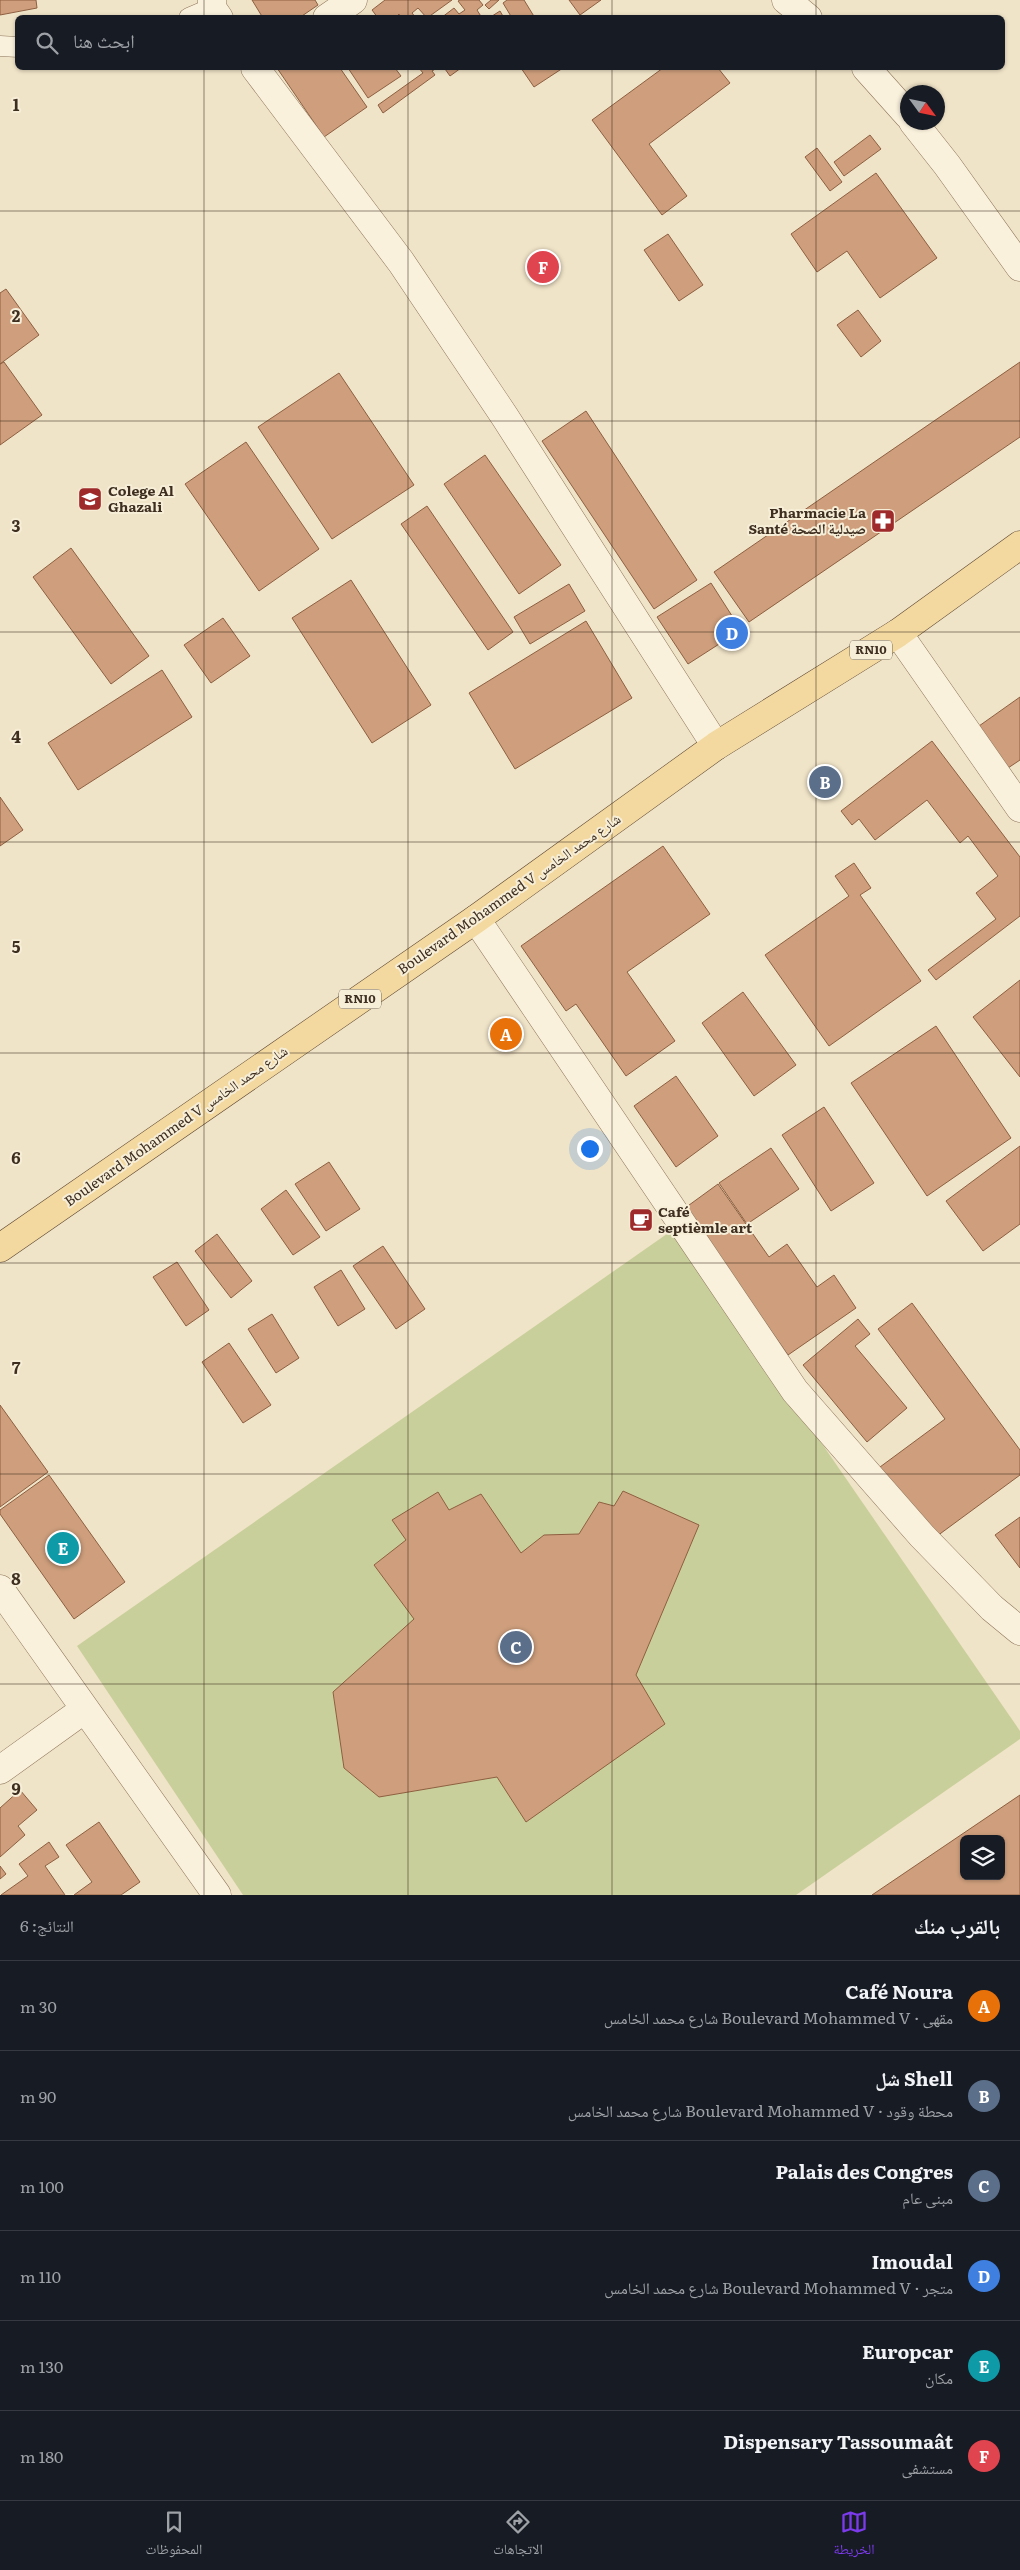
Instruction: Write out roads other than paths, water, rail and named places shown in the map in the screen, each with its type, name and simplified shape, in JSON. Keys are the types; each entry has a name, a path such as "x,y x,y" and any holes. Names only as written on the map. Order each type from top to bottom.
{"main road":[{"name":"Boulevard Mohammed V شارع محمد الخامس","path":"0,1248 476,919 716,746 898,632 1020,545"}],"street":[{"path":"331,15 353,0"},
{"path":"786,0 804,15"},
{"path":"257,70 401,262 505,417 716,746"},
{"path":"868,70 900,107"},
{"path":"919,130 947,165 1020,267"},
{"path":"898,632 1020,808"},
{"path":"476,919 795,1390 922,1536 992,1608 1020,1630"},
{"path":"0,1589 217,1895"},
{"path":"0,1770 85,1709"}],"lane":[{"path":"0,46 15,47"}],"place":[{"name":"Dispensary Tassoumaât","path":"543,267"},
{"name":"Colege Al Ghazali","path":"90,499"},
{"name":"Pharmacie La Santé صيدلية الصحة","path":"883,521"},
{"name":"Imoudal","path":"732,633"},
{"name":"Shell شل","path":"825,782"},
{"name":"Café Noura","path":"506,1034"},
{"name":"Café septièmle art","path":"641,1220"},
{"name":"Europcar","path":"63,1548"},
{"name":"Palais des Congres","path":"516,1647"}]}
